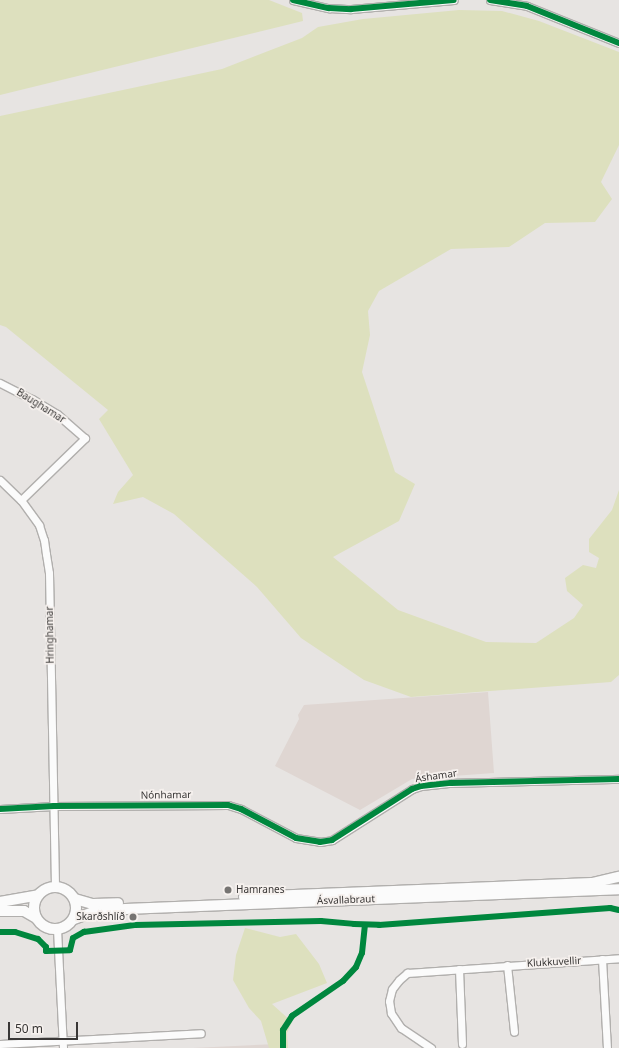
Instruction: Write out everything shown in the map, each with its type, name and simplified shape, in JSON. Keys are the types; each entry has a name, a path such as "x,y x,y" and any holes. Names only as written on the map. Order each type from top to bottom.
{"main road":[{"name":"Ásvallabraut","path":"74,899 93,904 104,904 577,884 592,883 619,877"},
{"path":"0,911 24,911 36,918 45,927 57,929 64,928 74,918 76,905 74,899 66,890 54,886 43,890 38,895 34,906 36,918"},
{"name":"Ásvallabraut","path":"74,918 92,912 125,909 619,889"},
{"path":"0,902 38,895"}],"street":[{"path":"293,0 329,8 351,10 454,0"},
{"path":"490,0 528,6 619,43"},
{"name":"Baughamar","path":"0,383 32,399 57,414 85,438 21,500"},
{"name":"Hringhamar","path":"0,480 21,500 39,525 44,540 48,573 54,806 54,886"},
{"name":"Áshamar","path":"274,826 296,838 320,842 332,840 412,789 421,786 451,783 619,779"},
{"name":"Nónhamar","path":"54,806 223,805 241,808 274,826"},
{"path":"0,808 54,806"},
{"path":"57,929 63,1048"},
{"name":"Klukkuvellir","path":"431,1048 401,1028 393,1019 389,1007 392,989 407,973 619,958"},
{"path":"602,959 607,1048"},
{"path":"507,965 514,1032"},
{"path":"458,969 462,1044"},
{"path":"0,1044 200,1033"}],"shaded area":[{"path":"488,692 494,773 412,779 360,810 275,766 299,719 298,715 304,705"},
{"path":"277,1044 279,1048 193,1048"}],"green space":[{"path":"0,0 269,0 302,13 303,21 0,95"},
{"path":"459,10 502,11 539,21 619,52 619,145 601,182 612,199 595,222 545,223 509,247 451,249 379,291 368,311 370,335 362,372 395,472 415,484 399,521 333,557 398,610 486,642 536,643 574,618 583,605 567,591 565,578 583,565 596,568 599,558 589,552 589,539 612,510 619,490 619,675 611,682 411,697 364,680 301,638 257,587 174,514 143,497 113,504 118,492 133,475 99,419 108,410 6,327 0,325 0,116 222,69 302,38 318,27 363,19"},
{"path":"245,928 280,937 296,934 319,964 327,983 272,1004 292,1022 287,1033 288,1048 269,1048 261,1021 249,1008 233,980 236,955"}],"cycle path":[{"path":"293,0 329,8 351,9 454,0"},
{"path":"490,0 527,6 619,43"},
{"path":"0,809 54,806 228,805 241,809 296,838 320,842 332,840 412,789 421,786 451,783 619,779"},
{"path":"0,932 15,932 38,939 46,947 46,951 70,950 73,938 84,932 135,925 321,921 379,925 610,908 619,910"},
{"path":"283,1048 283,1030 292,1016 343,981 356,967 362,953 365,925"}],"place":[{"name":"Hamranes","path":"228,890"},
{"name":"Skarðshlíð","path":"133,917"}]}
